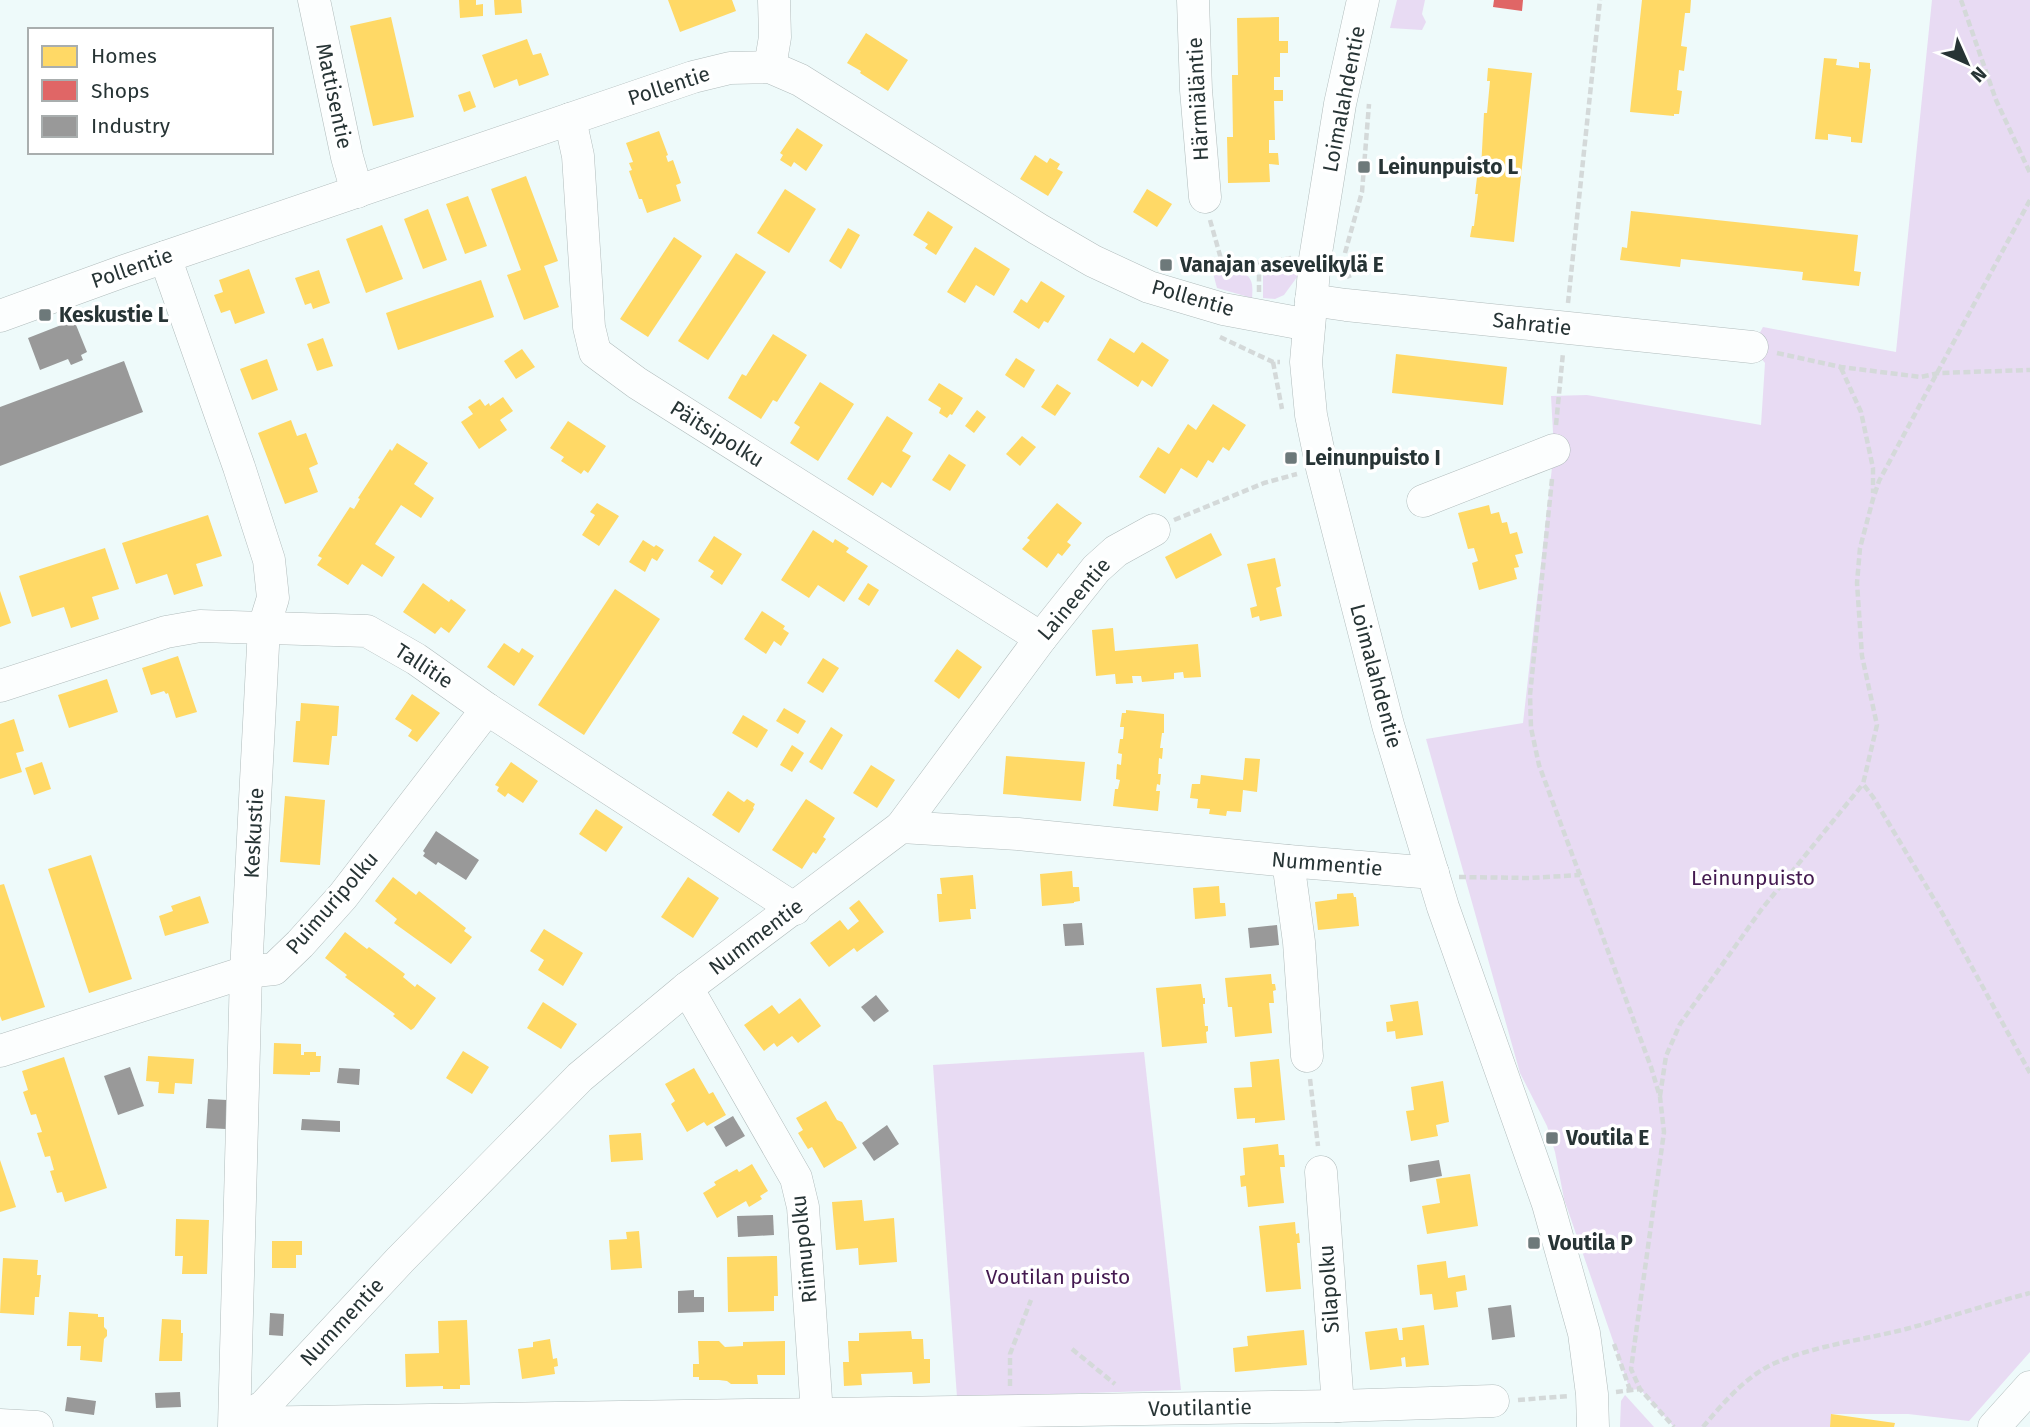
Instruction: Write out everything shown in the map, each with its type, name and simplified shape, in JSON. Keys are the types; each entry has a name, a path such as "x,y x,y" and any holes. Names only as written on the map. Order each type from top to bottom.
{"street":[{"name":"Mattisentie","path":"314,0 347,158 357,192"},
{"path":"770,67 775,37 774,0"},
{"name":"Härmiäläntie","path":"1193,0 1196,90 1205,197"},
{"name":"Loimalahdentie","path":"1363,0 1340,104 1328,261 1310,313 1306,362 1311,415 1322,468 1388,725 1435,878 1548,1204 1584,1333 1602,1376 1611,1427"},
{"name":"Pollentie","path":"0,316 165,257 705,74 730,68 770,67 800,80 1093,261 1149,287 1211,306 1310,313"},
{"name":"Päitsipolku","path":"570,119 578,156 589,327 595,352 636,383 1041,638"},
{"name":"Keskustie","path":"165,257 235,454 269,560 273,598 264,627 246,972 234,1425"},
{"name":"Sahratie","path":"1310,313 1346,305 1752,347"},
{"path":"1423,501 1554,450"},
{"name":"Laineentie","path":"901,827 1041,638 1096,569 1116,551 1154,530"},
{"name":"Tallitie","path":"0,686 166,632 200,626 367,631 416,659 487,709 795,909"},
{"name":"Puimuripolku","path":"0,1051 246,972 274,969 343,896 487,709"},
{"name":"Nummentie","path":"234,1425 264,1406 400,1260 571,1085 687,988 901,827 1018,834 1435,878"},
{"path":"1288,861 1307,1056"},
{"name":"Riimupolku","path":"687,988 796,1178 803,1207 817,1414"},
{"name":"Silapolku","path":"1321,1172 1338,1406"},
{"name":"Loimalahdentie","path":"1584,1333 1592,1394 1593,1427"},
{"path":"1994,1427 2030,1387"},
{"name":"Voutilantie","path":"234,1425 1493,1401"},
{"path":"0,1425 37,1427"}],"path":[{"path":"1600,0 1530,695 1531,728 1539,765 1660,1097 1664,1132 1631,1369 1640,1389 1674,1427"},
{"path":"1961,0 1996,100 2030,173"},
{"path":"1328,261 1362,192 1370,99"},
{"path":"1205,197 1223,266"},
{"path":"1660,1097 1666,1056 1680,1024 1761,910 1863,784 1877,725 1861,656 1857,583 1860,548 1873,499 1880,481 2030,200"},
{"path":"1192,271 1293,257 1328,261 1351,280 1346,305"},
{"path":"1213,334 1273,362 1306,362"},
{"path":"1752,347 1841,367 1921,376 2030,370"},
{"path":"1841,367 1861,412 1873,468 1873,499"},
{"path":"1154,530 1264,483 1322,468"},
{"path":"1863,784 1940,909 2030,1073"},
{"path":"1435,878 1580,875"},
{"path":"1307,1056 1321,1172"},
{"path":"1703,1427 1726,1400 1751,1378 1774,1364 1819,1349 1906,1329 2030,1293"},
{"path":"1011,1411 1010,1354 1031,1300"},
{"path":"1072,1349 1144,1408"}],"green space":[{"path":"1397,0 1425,0 1422,14 1426,22 1422,30 1390,28"},
{"name":"Leinunpuisto","path":"1932,0 2030,0 2030,1352 1969,1421 1908,1414 1832,1414 1830,1427 1674,1427 1640,1389 1630,1390 1564,1199 1547,1126 1520,1073 1426,739 1523,723 1554,450 1551,396 1587,395 1761,425 1765,363 1752,347 1763,327 1896,352"},
{"path":"1289,263 1297,264 1300,273 1284,295 1275,299 1263,298 1263,269"},
{"path":"1238,270 1251,281 1252,298 1217,288 1213,273"},
{"name":"Voutilan puisto","path":"1144,1052 1181,1390 957,1397 933,1065"},
{"path":"1625,1395 1654,1427 1620,1427 1621,1401"}],"building: Homes":[{"path":"459,0 476,0 476,5 483,4 483,16 460,18"},
{"path":"494,0 521,0 522,13 495,15"},
{"path":"668,0 732,0 736,11 680,32"},
{"path":"1642,0 1691,0 1690,13 1685,13 1681,46 1687,47 1684,71 1679,70 1677,90 1682,91 1679,114 1674,116 1630,112"},
{"path":"391,17 414,117 373,126 350,26"},
{"path":"1279,17 1279,41 1288,41 1288,53 1280,53 1280,77 1274,77 1274,90 1283,90 1283,101 1274,101 1275,140 1269,140 1269,153 1278,153 1279,165 1269,164 1270,182 1228,183 1227,137 1233,137 1232,75 1238,75 1237,18"},
{"path":"866,33 908,60 888,91 847,63"},
{"path":"527,39 533,55 541,53 549,75 519,86 517,79 494,88 482,55"},
{"path":"1824,58 1837,59 1836,65 1859,68 1859,62 1870,63 1862,143 1851,142 1851,137 1828,134 1828,140 1815,139"},
{"path":"1488,68 1532,73 1514,242 1470,237 1478,194 1475,194 1478,169 1481,169 1484,113 1487,113 1490,81 1487,81"},
{"path":"470,91 476,107 464,112 458,95"},
{"path":"797,128 823,145 806,171 794,162 791,167 780,160 783,155 780,153"},
{"path":"659,131 668,162 673,160 681,183 676,185 681,201 647,213 629,171 632,170 629,163 633,162 626,143"},
{"path":"1035,155 1047,163 1050,158 1060,164 1057,169 1063,172 1048,196 1020,179"},
{"path":"526,176 558,261 544,266 559,307 524,320 507,275 521,270 491,189"},
{"path":"785,189 816,209 789,253 757,233"},
{"path":"1147,189 1172,204 1157,227 1133,212"},
{"path":"468,196 487,246 465,254 446,204"},
{"path":"428,209 447,260 423,269 404,219"},
{"path":"928,211 953,227 936,255 925,248 928,244 913,235"},
{"path":"1631,211 1858,235 1854,271 1861,272 1859,286 1802,280 1803,272 1681,259 1680,267 1620,260 1622,247 1627,248"},
{"path":"382,225 403,279 366,293 346,239"},
{"path":"848,228 860,235 841,269 829,261"},
{"path":"674,237 702,256 648,337 620,319"},
{"path":"975,247 1010,269 994,296 976,285 965,303 947,292"},
{"path":"736,253 766,272 708,360 678,341"},
{"path":"249,269 265,313 235,324 230,310 221,313 214,295 223,292 219,280"},
{"path":"319,270 330,303 313,309 311,303 305,305 295,278"},
{"path":"481,280 494,317 398,350 386,313"},
{"path":"1041,281 1065,296 1048,323 1044,321 1039,329 1013,312 1021,299 1027,303"},
{"path":"773,334 807,355 777,402 773,400 761,419 728,398 742,374 746,376"},
{"path":"323,338 333,366 317,371 307,344"},
{"path":"1110,338 1134,353 1142,342 1169,360 1152,387 1142,380 1138,387 1097,360"},
{"path":"522,349 535,367 516,379 504,361"},
{"path":"1396,354 1507,367 1503,405 1392,393"},
{"path":"1016,358 1035,370 1024,388 1005,375"},
{"path":"267,359 278,390 252,400 240,369"},
{"path":"820,382 854,404 818,461 790,443 800,427 794,423"},
{"path":"939,383 963,398 947,418 939,413 941,408 928,400"},
{"path":"1057,384 1071,393 1055,416 1041,407"},
{"path":"503,397 513,411 500,420 507,430 479,449 461,422 473,414 468,407 480,399 485,406 489,403 490,406"},
{"path":"1213,404 1246,425 1229,451 1223,447 1213,463 1208,460 1197,478 1181,468 1165,494 1139,477 1158,447 1169,454 1188,424 1196,430"},
{"path":"977,410 986,417 974,433 965,426"},
{"path":"887,416 913,433 902,451 911,456 891,488 882,482 873,496 847,479"},
{"path":"291,420 297,436 306,433 318,464 309,468 318,492 285,504 258,433"},
{"path":"568,421 606,446 588,473 584,470 581,474 561,461 564,457 550,448"},
{"path":"1022,436 1036,447 1020,466 1006,454"},
{"path":"397,443 428,463 414,484 434,498 421,518 401,505 375,544 395,557 382,577 362,564 348,585 317,565 322,558 318,556 350,507 354,509 360,499 358,498 390,449 392,451"},
{"path":"949,454 966,465 950,491 932,480"},
{"path":"597,503 619,516 599,546 582,535 595,515 590,512"},
{"path":"1057,503 1082,523 1067,542 1071,545 1062,556 1058,553 1047,568 1022,549 1030,540 1027,538"},
{"path":"1489,505 1491,514 1499,512 1502,523 1507,522 1510,534 1517,532 1523,553 1515,555 1519,567 1514,568 1517,579 1479,590 1472,563 1478,561 1474,548 1468,549 1458,513"},
{"path":"208,515 222,556 196,564 203,586 174,595 167,574 136,584 122,543"},
{"path":"813,530 833,543 835,539 849,548 846,552 868,566 844,602 818,585 809,598 781,580"},
{"path":"1211,533 1222,555 1176,579 1165,557"},
{"path":"714,536 742,554 722,585 710,577 714,571 698,561"},
{"path":"643,540 664,550 657,561 652,558 645,572 629,562"},
{"path":"105,548 119,589 92,597 99,619 71,628 64,607 32,617 19,576"},
{"path":"1275,558 1281,586 1276,588 1282,616 1260,621 1259,616 1252,618 1250,608 1257,606 1247,564"},
{"path":"423,583 449,602 451,599 466,610 449,633 441,627 435,634 403,612"},
{"path":"868,583 879,590 869,606 858,599"},
{"path":"615,589 660,619 584,735 538,705"},
{"path":"0,591 11,623 0,627"},
{"path":"762,611 785,626 783,629 789,633 781,646 774,641 766,654 744,639"},
{"path":"1113,628 1115,651 1198,644 1201,677 1184,678 1183,672 1174,673 1174,679 1142,682 1141,676 1132,676 1133,683 1116,684 1115,674 1096,676 1092,630"},
{"path":"504,643 519,653 522,648 534,656 514,686 487,667"},
{"path":"957,649 982,667 959,699 934,681"},
{"path":"178,656 197,712 176,718 168,693 164,691 151,695 142,668"},
{"path":"823,658 839,668 823,693 807,683"},
{"path":"107,679 118,712 69,728 58,695"},
{"path":"412,694 440,713 417,742 408,736 412,730 395,719"},
{"path":"301,703 339,706 337,736 332,736 329,765 293,762 296,721 300,721"},
{"path":"784,708 806,721 798,734 776,721"},
{"path":"1126,710 1164,714 1164,733 1160,748 1163,748 1162,759 1159,758 1158,774 1161,774 1160,785 1157,784 1156,791 1160,791 1158,811 1113,806 1115,789 1118,789 1120,780 1116,779 1117,764 1121,765 1122,754 1118,753 1124,727 1120,727 1122,713 1126,713"},
{"path":"743,715 768,730 757,748 732,733"},
{"path":"14,719 24,751 16,753 22,772 0,779 0,724"},
{"path":"831,727 843,735 822,770 809,762"},
{"path":"792,745 804,753 792,772 780,765"},
{"path":"1006,756 1085,762 1081,801 1003,794"},
{"path":"1245,758 1260,759 1257,792 1243,790 1241,812 1227,811 1226,816 1209,814 1210,809 1197,808 1198,799 1190,798 1192,784 1200,784 1201,775 1243,780"},
{"path":"42,762 51,789 34,795 25,768"},
{"path":"511,762 538,781 523,803 508,793 505,797 497,791 499,787 495,785"},
{"path":"871,765 895,780 877,808 853,793"},
{"path":"728,791 744,802 747,799 755,804 739,833 712,815"},
{"path":"285,796 325,800 320,865 280,862"},
{"path":"806,799 835,818 823,837 826,839 802,869 772,850"},
{"path":"596,809 623,827 606,852 579,834"},
{"path":"91,855 132,979 89,993 48,869"},
{"path":"1072,871 1073,887 1079,887 1080,901 1042,906 1040,874"},
{"path":"973,875 976,909 970,909 971,919 939,922 937,894 942,894 940,878"},
{"path":"393,877 416,895 419,891 466,928 464,931 472,937 451,964 394,923 397,919 375,901"},
{"path":"688,877 719,898 693,938 661,917"},
{"path":"4,884 45,1007 2,1021 0,885"},
{"path":"1219,886 1220,903 1225,903 1226,916 1195,919 1193,888"},
{"path":"1353,893 1356,897 1359,926 1318,930 1315,902 1337,899 1337,894"},
{"path":"200,896 209,923 165,936 159,916 173,911 171,906"},
{"path":"859,900 884,932 857,952 854,948 829,967 810,943 840,920 848,930 859,921 849,908"},
{"path":"544,929 583,953 563,986 538,970 544,960 530,951"},
{"path":"345,932 405,974 403,977 415,987 417,984 436,998 414,1028 411,1030 393,1016 395,1014 345,977 347,975 325,958"},
{"path":"1271,974 1276,990 1273,991 1274,1003 1269,1003 1272,1033 1235,1037 1225,978"},
{"path":"1201,984 1205,998 1205,1026 1208,1026 1207,1043 1162,1047 1156,988"},
{"path":"800,998 821,1026 798,1043 792,1036 777,1047 774,1043 764,1051 744,1025 772,1005 779,1014"},
{"path":"1418,1001 1423,1035 1396,1039 1395,1031 1387,1032 1386,1022 1393,1021 1390,1005"},
{"path":"543,1002 577,1024 561,1049 527,1028"},
{"path":"274,1043 301,1044 301,1055 304,1055 304,1052 316,1052 316,1056 321,1056 320,1072 310,1072 310,1075 273,1074"},
{"path":"463,1051 489,1067 472,1094 446,1078"},
{"path":"148,1056 194,1059 192,1084 175,1083 174,1094 158,1093 159,1082 146,1081"},
{"path":"64,1057 107,1188 65,1202 62,1192 57,1193 50,1171 54,1170 50,1156 45,1157 37,1133 42,1132 36,1114 31,1115 23,1092 28,1090 22,1071"},
{"path":"1279,1059 1285,1120 1255,1123 1255,1118 1237,1119 1234,1088 1252,1087 1250,1062"},
{"path":"694,1068 709,1094 713,1092 726,1115 707,1126 704,1122 687,1132 671,1104 675,1101 665,1084"},
{"path":"1443,1081 1449,1122 1436,1125 1438,1136 1411,1141 1406,1111 1414,1110 1411,1087"},
{"path":"826,1101 857,1148 824,1168 812,1147 808,1149 798,1133 803,1130 796,1118"},
{"path":"641,1133 643,1160 611,1162 609,1135"},
{"path":"1278,1144 1279,1155 1284,1155 1285,1167 1280,1167 1284,1203 1248,1207 1246,1186 1241,1187 1240,1176 1245,1175 1243,1148"},
{"path":"0,1160 16,1207 0,1212"},
{"path":"752,1164 768,1191 760,1196 762,1199 749,1207 746,1201 717,1218 703,1193 716,1185 714,1182"},
{"path":"1470,1174 1478,1226 1427,1234 1422,1206 1440,1203 1436,1179"},
{"path":"862,1200 864,1221 894,1218 897,1262 859,1265 858,1248 836,1250 832,1202"},
{"path":"176,1219 209,1220 207,1274 182,1274 183,1256 175,1256"},
{"path":"1295,1222 1300,1243 1297,1243 1301,1289 1266,1292 1259,1226"},
{"path":"639,1231 642,1268 611,1270 609,1240 627,1239 626,1232"},
{"path":"272,1241 302,1241 302,1255 296,1255 296,1268 272,1268"},
{"path":"777,1256 778,1296 774,1296 774,1311 728,1312 727,1257"},
{"path":"3,1258 38,1260 37,1275 41,1275 39,1297 35,1297 34,1315 0,1313"},
{"path":"1446,1261 1448,1278 1465,1275 1467,1290 1456,1292 1458,1307 1434,1310 1432,1294 1420,1295 1417,1265"},
{"path":"69,1312 98,1314 98,1317 104,1317 107,1336 104,1339 102,1362 80,1360 81,1346 67,1346"},
{"path":"162,1319 181,1320 182,1361 159,1361"},
{"path":"467,1320 470,1385 460,1385 460,1389 443,1389 443,1386 406,1387 405,1354 439,1353 438,1321"},
{"path":"1424,1325 1429,1365 1406,1367 1405,1357 1401,1358 1402,1366 1370,1370 1365,1332 1397,1328 1399,1340 1403,1340 1402,1328"},
{"path":"1304,1330 1307,1365 1235,1372 1233,1348 1248,1346 1247,1336"},
{"path":"911,1331 912,1339 923,1339 924,1359 930,1359 930,1383 913,1384 912,1372 861,1374 862,1385 844,1386 843,1362 849,1362 848,1341 859,1341 859,1333"},
{"path":"550,1339 553,1359 557,1358 555,1374 522,1379 518,1349 533,1347 533,1342"},
{"path":"698,1341 719,1341 725,1347 743,1346 743,1342 785,1341 785,1375 757,1375 758,1384 699,1380 699,1377 693,1377 693,1364 699,1364"},
{"path":"1831,1414 1895,1423 1894,1427 1830,1427"}],"building: Shops":[{"path":"1494,0 1523,0 1522,11 1493,7"}],"building: Industry":[{"path":"74,320 87,352 81,355 83,360 71,365 68,359 40,370 28,338"},
{"path":"124,361 143,412 0,466 0,407"},
{"path":"436,831 479,860 466,880 423,856 423,851"},
{"path":"1082,923 1084,945 1065,946 1063,924"},
{"path":"1277,925 1279,945 1250,948 1248,928"},
{"path":"876,995 889,1011 874,1022 861,1007"},
{"path":"130,1067 144,1106 118,1115 104,1076"},
{"path":"339,1068 360,1069 359,1085 337,1083"},
{"path":"208,1099 227,1100 226,1129 206,1128"},
{"path":"733,1116 745,1136 726,1147 714,1127"},
{"path":"302,1119 340,1121 340,1132 301,1130"},
{"path":"887,1125 899,1144 874,1161 862,1143"},
{"path":"1439,1160 1442,1176 1410,1182 1408,1165"},
{"path":"773,1215 774,1235 738,1237 737,1216"},
{"path":"694,1290 694,1297 704,1297 704,1312 678,1313 678,1291"},
{"path":"1511,1305 1515,1337 1492,1340 1488,1308"},
{"path":"270,1313 284,1314 283,1336 269,1335"},
{"path":"180,1392 181,1407 156,1408 155,1393"},
{"path":"67,1397 96,1401 94,1415 65,1411"}],"place":[{"name":"Leinunpuisto L","path":"1364,167"},
{"name":"Vanajan asevelikylä E","path":"1166,265"},
{"name":"Keskustie L","path":"45,315"},
{"name":"Leinunpuisto I","path":"1291,458"},
{"name":"Voutila E","path":"1552,1138"},
{"name":"Voutila P","path":"1534,1243"}]}
